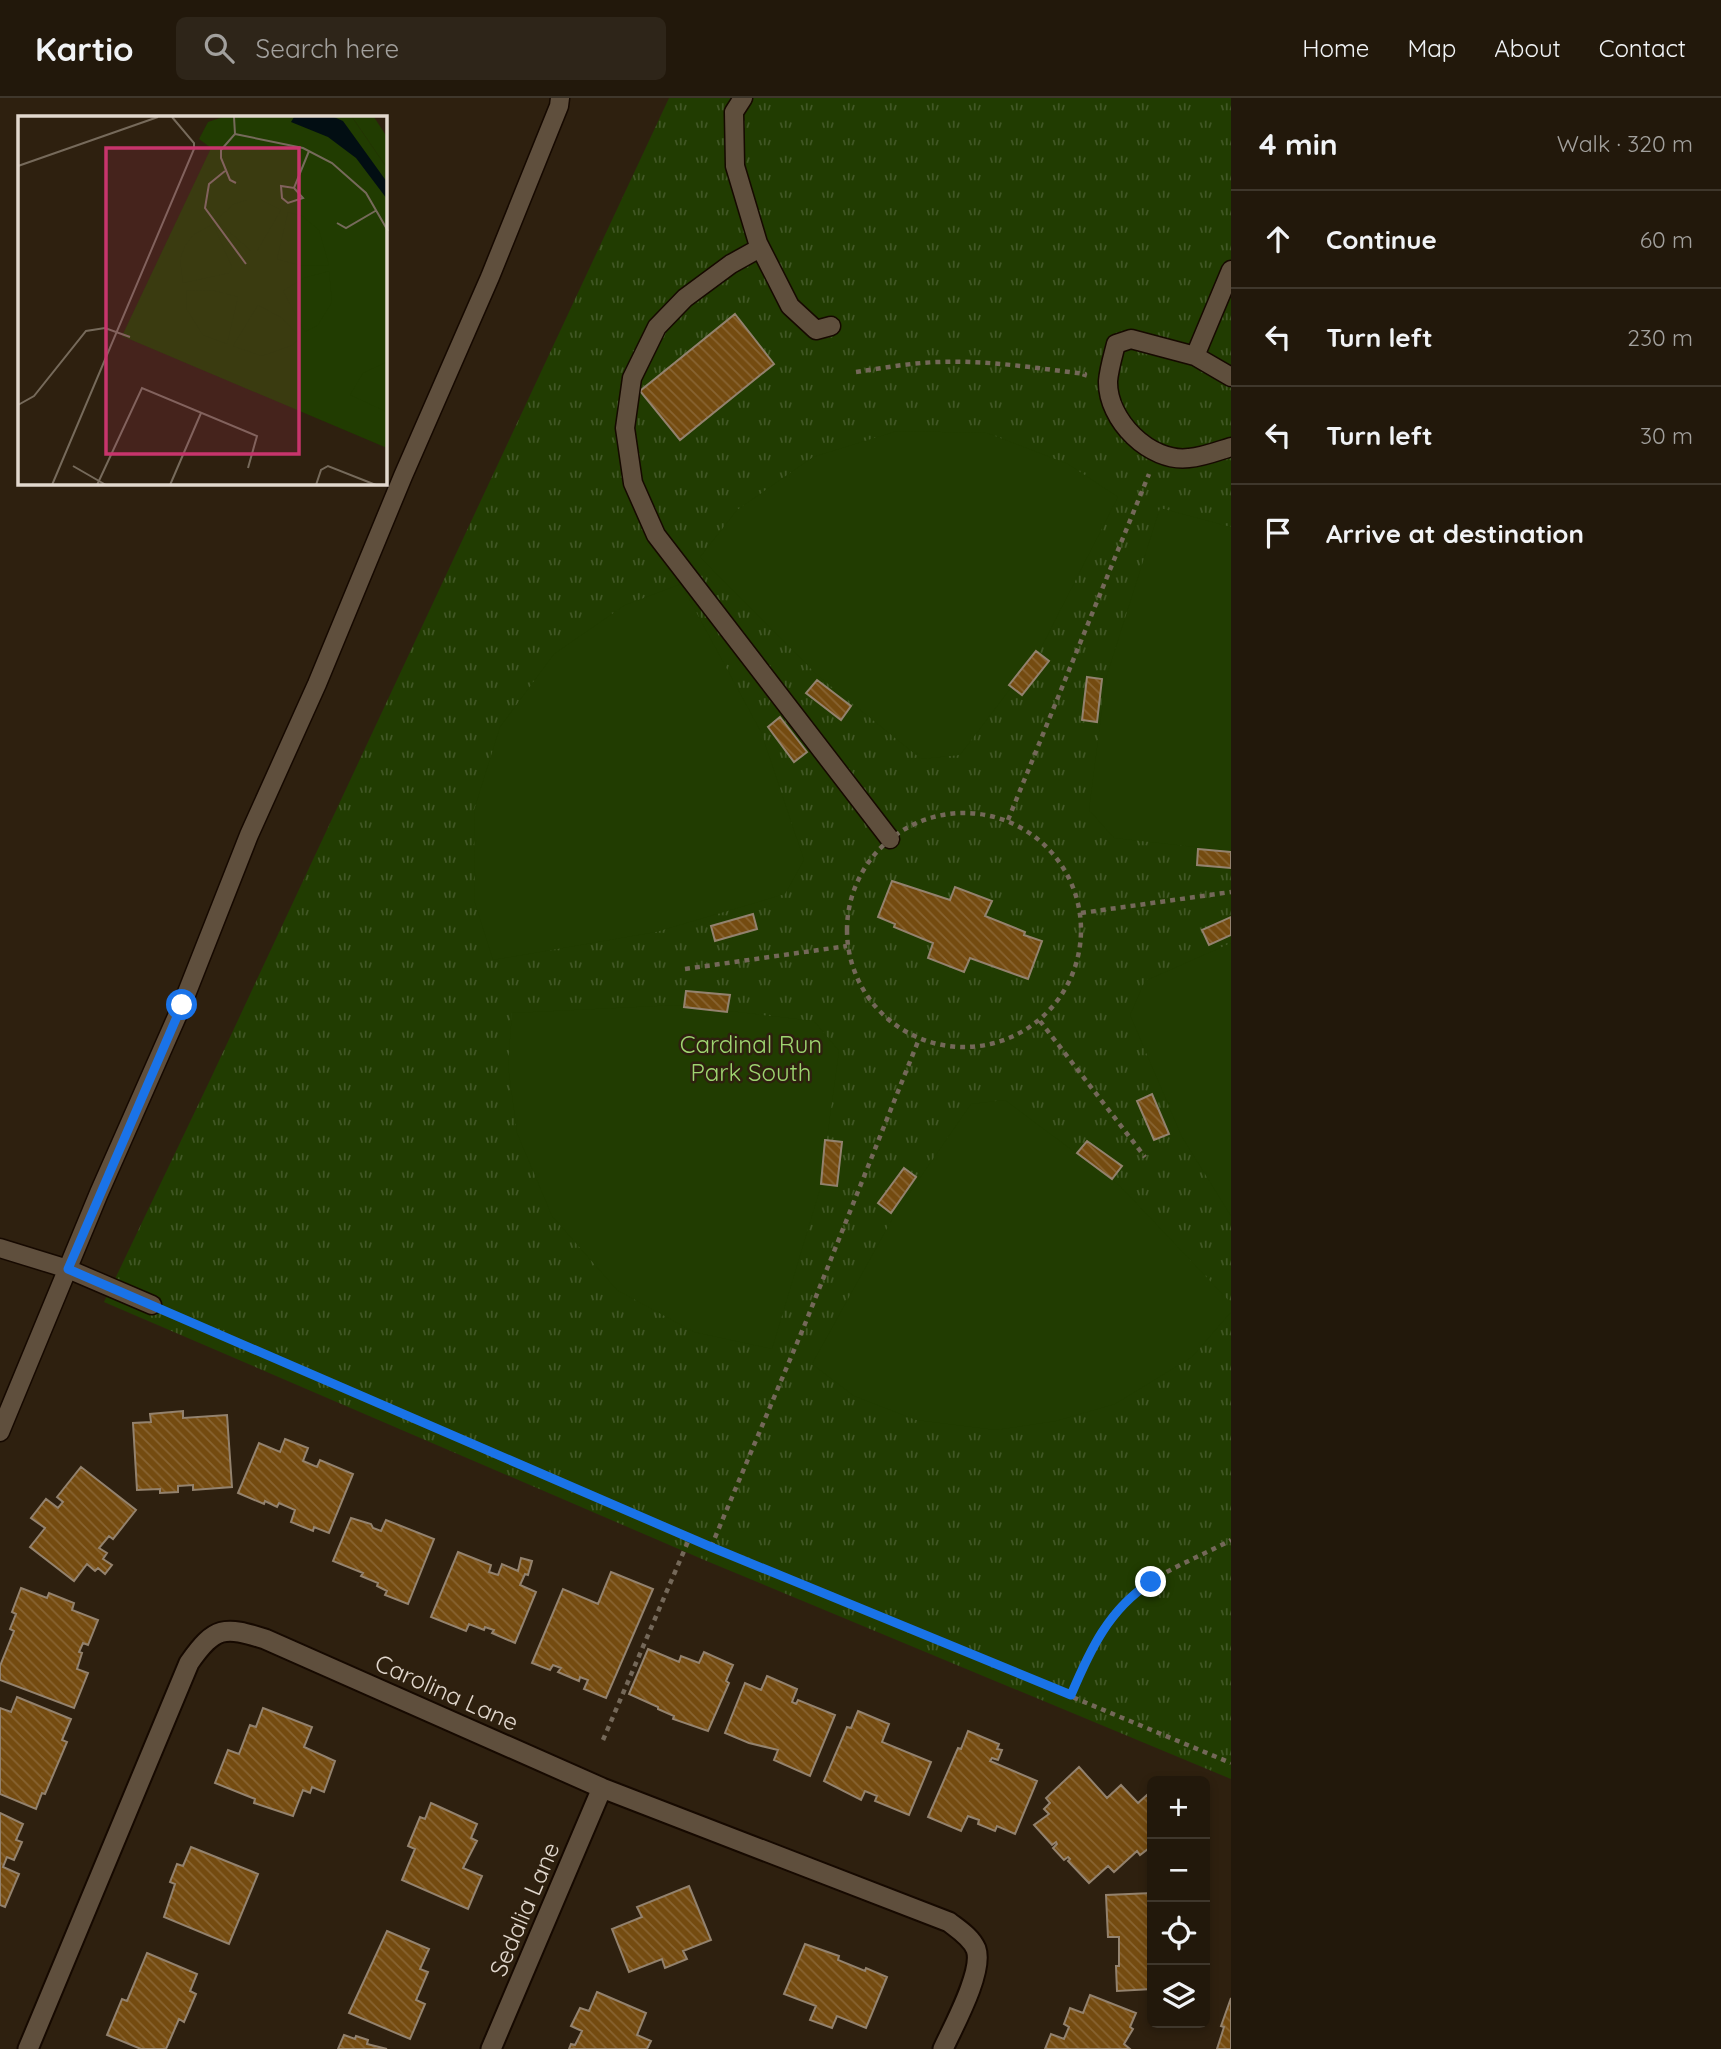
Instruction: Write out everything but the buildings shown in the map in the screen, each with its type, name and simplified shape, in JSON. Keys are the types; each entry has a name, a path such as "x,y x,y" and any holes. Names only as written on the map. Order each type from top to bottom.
{"street":[{"name":"Carolina Lane","path":"27,2049 189,1663 200,1647 214,1635 227,1630 241,1631 265,1639 602,1787 949,1922 965,1934 976,1950 976,1966 943,2049"},
{"name":"Sedalia Lane","path":"491,2049 602,1787"}],"lane":[{"path":"0,1432 182,1005 249,835 317,684 403,476 490,277 560,98"},
{"path":"743,98 734,112 735,166 760,247 790,306 816,330 831,326"},
{"path":"760,247 731,264 685,298 657,327 632,378 625,428 633,483 656,535 890,839"},
{"path":"1195,356 1231,270"},
{"path":"1231,377 1195,356 1131,339 1116,344 1108,383 1120,422 1136,439 1157,453 1188,459 1231,447"},
{"path":"0,1248 68,1269 152,1305"}],"path":[{"path":"856,372 939,362 976,362 1085,374 1084,383"},
{"path":"1008,820 1150,470 1160,473"},
{"path":"947,813 978,813 1008,820 1043,842 1069,874 1081,913 1080,953 1066,990 1040,1021 1013,1038 982,1047 950,1047 919,1039 892,1024 870,1002 855,975 846,946 848,906 863,868 890,839 916,822 947,813"},
{"path":"1081,913 1231,892"},
{"path":"685,969 846,946"},
{"path":"1040,1021 1144,1157"},
{"path":"711,1547 805,1324 919,1039"},
{"path":"152,1305 711,1547 1231,1763"},
{"path":"603,1740 690,1537"},
{"path":"1071,1695 1090,1652 1114,1612 1128,1598 1151,1582 1231,1540"}],"green space":[{"name":"Cardinal Run Park South","path":"669,98 1231,98 1231,1779 709,1562 104,1302"},
{"path":"897,431 987,433 1068,464 1118,497 1041,648 960,755 921,759 817,675 700,557 737,510 813,457"},
{"path":"1160,508 1231,527 1231,851 1114,838 1089,810 1106,678"},
{"path":"681,584 761,732 804,860 785,894 656,932 493,960 475,903 474,810 500,727 554,654 625,605"},
{"path":"1231,943 1231,1216 1182,1137 1130,1015 1145,981"},
{"path":"678,1005 814,1021 839,1051 820,1189 772,1349 694,1332 617,1290 552,1216 517,1133 508,1065 512,1013"},
{"path":"1005,1100 1120,1186 1231,1303 1231,1312 1192,1357 1115,1404 1056,1421 996,1430 916,1420 854,1396 812,1364 895,1214 971,1104"}],"route":[{"path":"182,1005 68,1269 711,1547 1071,1695 1090,1652 1114,1612 1135,1592 1151,1582"}]}
